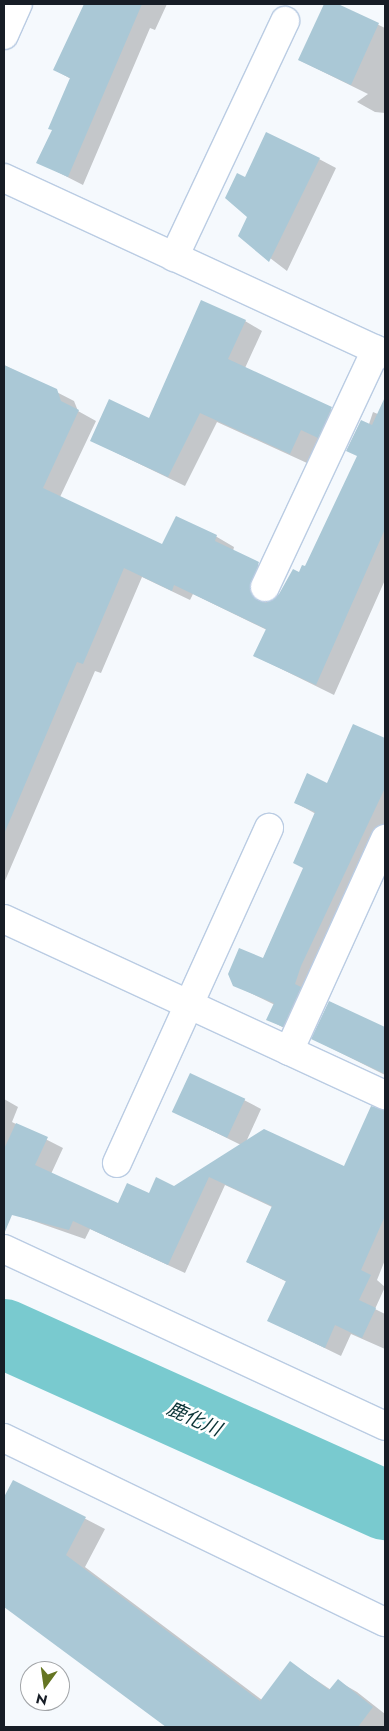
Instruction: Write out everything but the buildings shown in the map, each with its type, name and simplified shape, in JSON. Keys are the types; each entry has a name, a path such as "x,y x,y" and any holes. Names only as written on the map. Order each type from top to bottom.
{"street":[{"path":"4,35 18,4"},
{"path":"174,257 285,21"},
{"path":"4,178 380,352 265,587"},
{"path":"117,1163 191,1006 269,828"},
{"path":"289,1051 385,840"},
{"path":"4,919 385,1095"},
{"path":"4,1249 385,1426"},
{"path":"4,1438 385,1622"}],"waterway":[{"name":"鹿化川","path":"4,1334 385,1505"}]}
